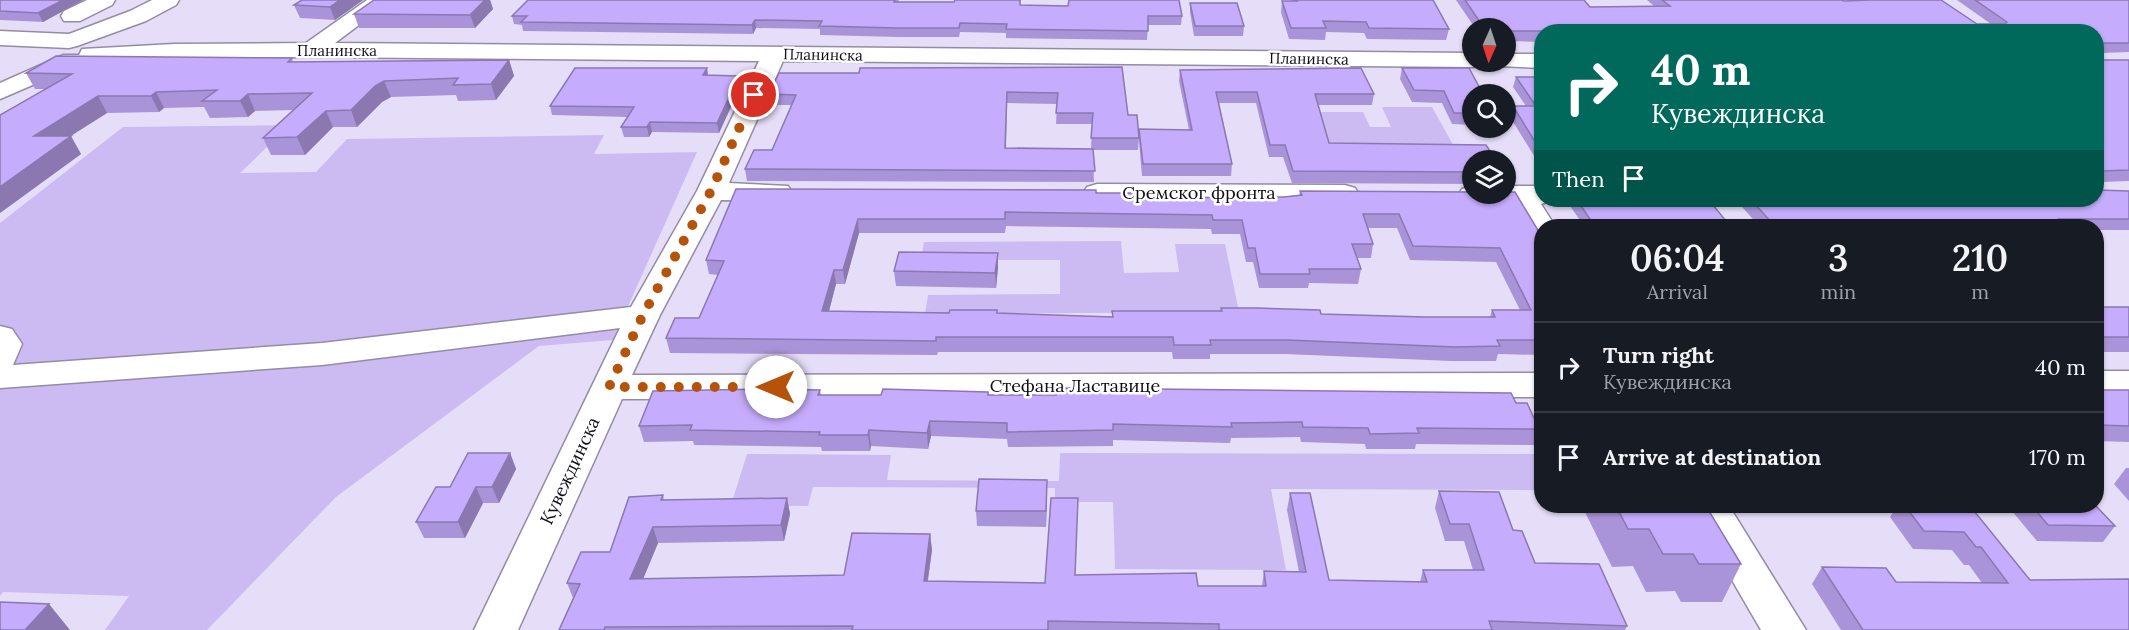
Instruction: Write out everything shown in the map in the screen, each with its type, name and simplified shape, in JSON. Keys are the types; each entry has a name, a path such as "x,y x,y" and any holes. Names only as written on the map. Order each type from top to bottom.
{"street":[{"path":"72,16 104,0"},
{"path":"0,90 87,46 168,0"},
{"path":"311,50 381,0"},
{"path":"0,90 46,54 87,46 138,16"},
{"path":"0,39 87,46"},
{"path":"0,39 46,54"},
{"name":"Планинска","path":"87,46 174,51 311,50 1462,60"},
{"name":"Кувеждинска","path":"496,630 643,315 711,191 774,54"},
{"path":"1516,61 1534,61"},
{"path":"711,191 807,192"},
{"name":"Сремског фронта","path":"1069,193 1367,194"},
{"path":"1450,195 1532,195"},
{"path":"0,376 149,370 288,358 643,315"},
{"path":"0,336 5,344 0,359"},
{"path":"2104,383 2129,383"},
{"name":"Стефана Ластавице","path":"609,387 1534,385"},
{"path":"1713,513 1784,630"}],"shaded area":[{"path":"1382,107 1432,107 1456,150 1332,150 1317,112 1363,112 1370,127 1391,127"},
{"path":"290,125 240,173 316,172 347,139 604,135 594,154 697,152 613,340 539,346 336,497 207,630 105,630 129,596 3,592 0,596 0,223 123,127"},
{"path":"1121,241 1124,273 1179,272 1175,244 1225,244 1239,312 925,314 928,295 1060,294 1060,260 921,260 924,242"},
{"path":"1060,453 1534,454 1534,490 1271,489 1286,570 1115,569 1113,502 1055,502 1055,488 813,487 808,506 731,505 747,454 891,455 887,480 1059,481"}],"building":[{"path":"0,0 63,0 38,13 0,11"},
{"path":"302,0 340,0 330,7 294,5"},
{"path":"374,0 485,0 470,15 354,14"},
{"path":"528,0 954,2 955,0 1020,0 1020,5 1068,6 1069,0 1179,0 1182,16 1148,16 1148,31 1006,29 1007,24 960,23 959,28 819,26 822,21 755,20 752,25 521,22 527,16 512,16"},
{"path":"1433,0 1449,29 1369,28 1366,22 1323,21 1326,28 1291,28 1282,1"},
{"path":"1465,0 1584,0 1590,7 1670,6 1662,0 1941,0 1977,24 1534,24 1534,31 1516,31 1516,18 1477,18"},
{"path":"1975,0 2129,0 2129,43 2104,43 2104,24 2005,24 2007,22"},
{"path":"1190,3 1237,3 1244,26 1195,26"},
{"path":"56,56 292,58 288,62 509,60 491,84 453,85 458,78 384,81 375,86 351,110 326,111 297,137 263,138 312,93 248,94 240,101 202,101 217,90 156,92 151,96 98,96 34,136 71,136 0,187 0,115 72,74 26,73"},
{"path":"2104,60 2129,60 2129,170 2104,171"},
{"path":"1122,67 1128,115 1137,115 1139,138 1091,138 1093,113 1056,113 1058,93 1007,92 1005,148 1093,149 1095,171 745,169 754,150 772,150 796,95 769,94 779,73 859,73 860,68"},
{"path":"575,68 707,68 703,75 739,76 717,123 650,122 647,127 621,127 634,107 550,106"},
{"path":"1361,68 1374,94 1315,94 1329,143 1486,145 1489,150 1462,150 1462,172 1293,171 1285,145 1270,145 1257,92 1216,92 1232,164 1143,164 1139,129 1192,130 1180,70"},
{"path":"1402,68 1462,68 1462,72 1471,72 1478,84 1462,84 1462,113 1454,113 1444,91 1414,90"},
{"path":"1516,77 1534,77 1534,103"},
{"path":"1516,106 1534,106 1534,140 1516,111"},
{"path":"736,189 1096,190 1096,193 1142,193 1142,198 1284,197 1302,195 1300,191 1462,192 1462,204 1516,204 1516,194 1534,224 1534,340 1497,340 1500,346 1455,347 1287,340 1210,340 1211,345 1174,345 1173,337 936,337 936,341 666,338 675,318 699,318 724,261 706,260","holes":["1005,212 1212,215 1213,220 1242,220 1248,248 1255,248 1260,274 1310,274 1309,269 1361,269 1352,244 1373,244 1363,214 1399,214 1413,246 1500,248 1531,310 1492,310 1495,317 1321,314 1320,310 1258,308 1221,308 1222,311 1112,311 1113,317 997,313 997,310 950,310 949,313 822,311 834,270 843,270 858,219 1005,219"]},
{"path":"2104,190 2129,191 2129,219 1769,219 1757,207 2104,207"},
{"path":"1582,207 1715,207 1724,219 1590,219"},
{"path":"899,252 998,253 995,273 894,271"},
{"path":"2104,307 2129,307 2129,337 2104,337"},
{"path":"1057,388 1511,393 1516,403 1527,403 1534,418 1534,429 1417,428 1419,433 1370,434 1368,428 1303,427 1302,422 1231,423 1232,427 1113,424 1113,430 1007,432 1007,423 930,421 927,433 869,430 868,435 819,435 820,432 690,430 692,425 639,426 653,391 768,389 820,390 818,395 881,395 883,389 988,392 988,395 1056,395"},
{"path":"2104,390 2129,390 2129,426 2104,425"},
{"path":"468,453 510,453 492,487 476,487 458,522 416,522 436,487 450,487"},
{"path":"979,479 1047,480 1046,511 976,511"},
{"path":"1439,491 1499,492 1513,530 1522,531 1535,563 1599,564 1627,626 1489,621 1492,630 1219,630 1219,624 1048,621 1048,630 852,630 853,626 605,627 604,630 559,630 580,584 567,583 581,552 610,552 629,497 663,495 661,500 787,498 781,525 653,527 630,579 844,575 852,533 930,534 924,581 1045,583 1051,498 1078,498 1075,575 1196,573 1198,586 1266,586 1264,571 1306,572 1290,493 1310,493 1329,580 1427,582 1423,570 1484,570 1469,524 1450,524"},
{"path":"1620,513 1710,513 1741,564 1699,564 1693,554 1663,554 1649,529 1628,529"},
{"path":"1910,513 1976,513 2030,580 2129,579 2129,630 1863,630 1822,567 1886,568 1896,582 2008,583 1981,547 1976,547 1964,532 1924,531"},
{"path":"2038,513 2103,513 2115,526 2048,525"},
{"path":"0,602 49,604 25,630 0,630"}],"route":[{"path":"754,95 711,191 643,315 609,387 776,387"}]}
